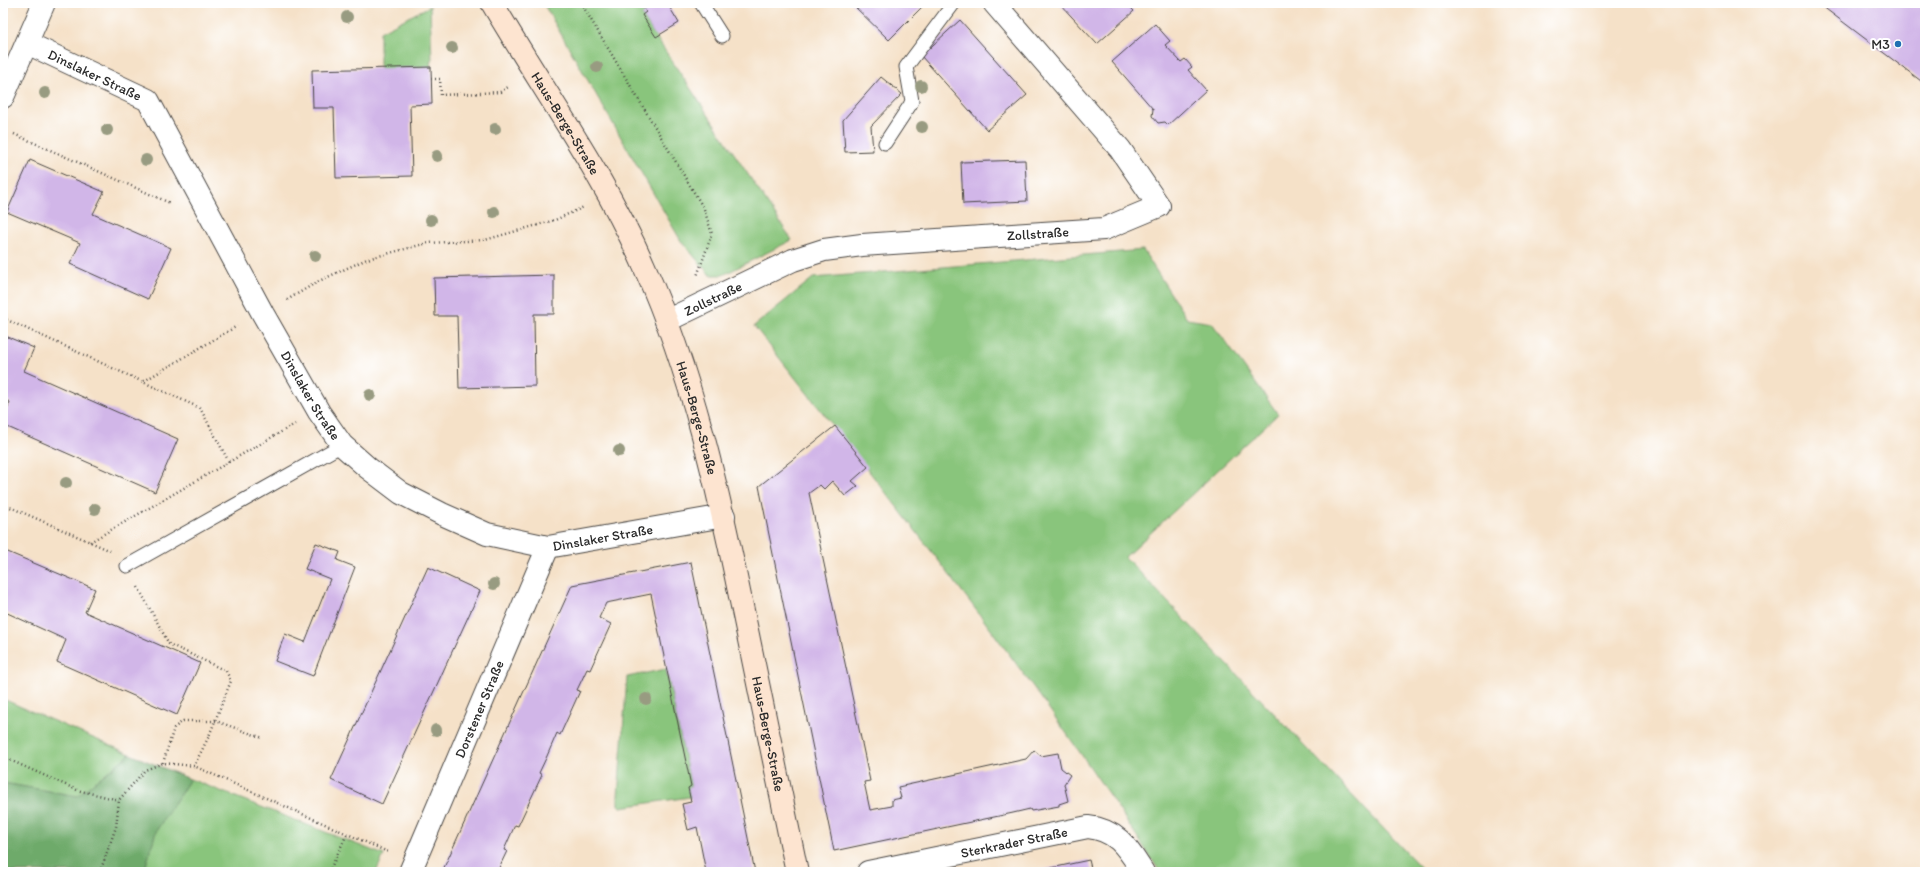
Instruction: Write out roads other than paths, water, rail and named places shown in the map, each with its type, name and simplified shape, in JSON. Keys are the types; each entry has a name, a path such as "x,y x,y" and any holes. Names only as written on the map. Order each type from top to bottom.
{"main road":[{"name":"Haus-Berge-Straße","path":"492,3 608,196 644,264 698,412 724,516 797,872"}],"street":[{"path":"3,97 44,3"},
{"name":"Zollstraße","path":"666,321 793,260 824,250 862,245 1104,229 1159,206 1120,149 994,3"},
{"name":"Dinslaker Straße","path":"27,43 148,100 263,314 319,412 342,446 401,493 486,534 548,547 724,516"},
{"name":"Dorstener Straße","path":"412,868 548,547"},
{"name":"Sterkrader Straße","path":"868,872 1088,827 1098,828 1112,835 1126,845 1143,872"}],"lane":[{"path":"701,3 722,36"},
{"path":"885,143 912,101 906,67 954,3"},
{"path":"126,566 342,446"}],"place":[{"name":"M3","path":"1898,44"}]}
